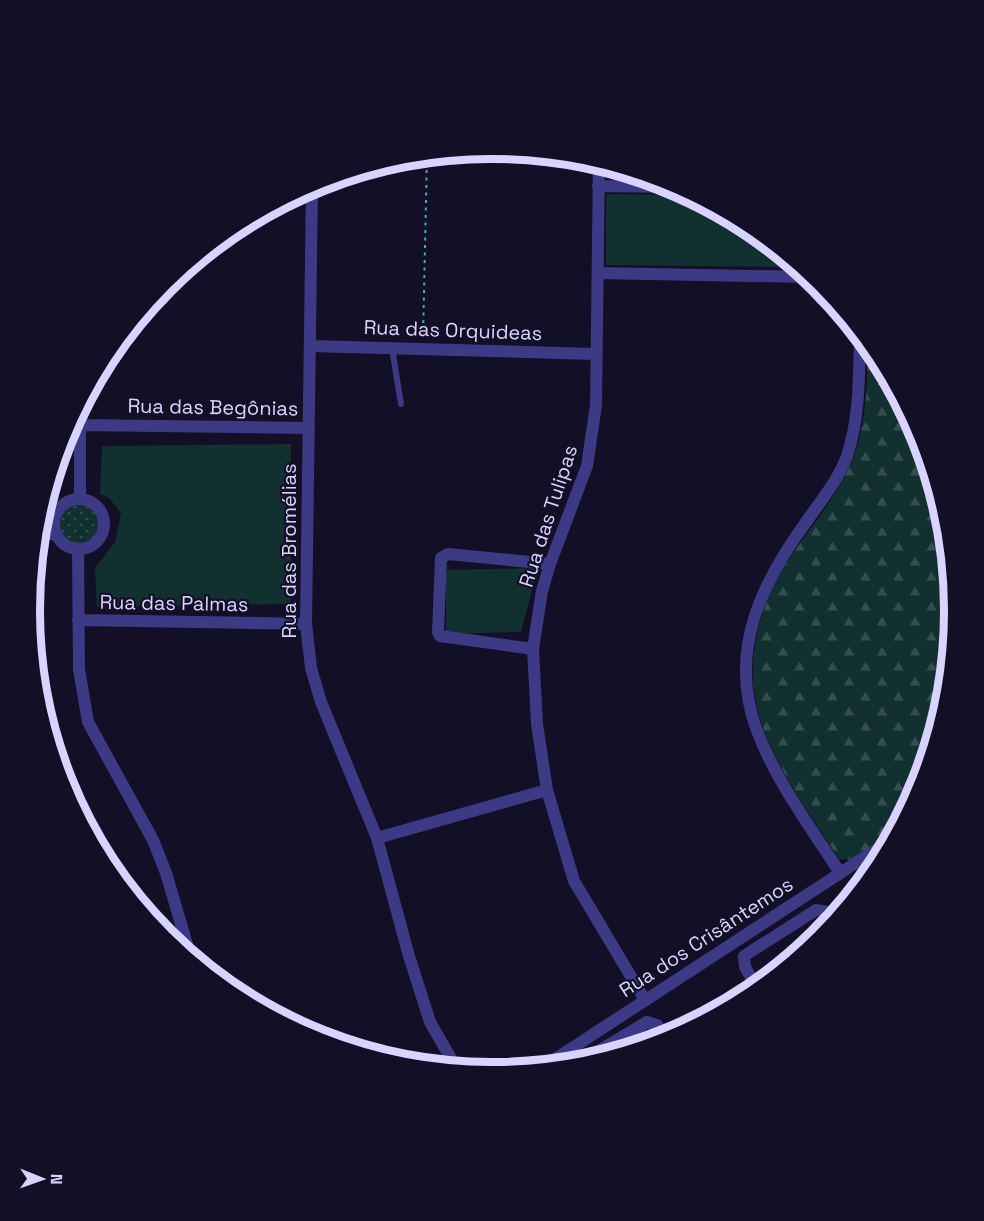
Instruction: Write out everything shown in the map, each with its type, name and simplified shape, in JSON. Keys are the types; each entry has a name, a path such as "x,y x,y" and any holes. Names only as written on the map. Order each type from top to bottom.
{"street":[{"name":"Rua das Tulipas","path":"598,172 596,405 593,441 587,466 542,591 533,650 537,724 547,790 574,880 645,1000"},
{"path":"598,186 647,187"},
{"name":"Rua das Bromélias","path":"312,196 306,624 311,668 321,702 377,838 409,956 430,1022 452,1060"},
{"path":"598,273 796,277"},
{"name":"Rua das Orquideas","path":"310,346 595,354"},
{"path":"840,873 766,753 755,725 747,691 747,657 750,629 761,595 787,549 832,485 847,456 859,387 860,350"},
{"name":"Rua das Begônias","path":"81,425 309,428"},
{"path":"80,427 80,499"},
{"path":"80,499 96,505 103,520 100,537 94,543 78,549 65,544 56,534 54,518 57,511 67,502 80,499"},
{"path":"52,512 57,511"},
{"path":"47,534 56,534"},
{"path":"78,549 80,677 88,722 153,840 166,873 187,943"},
{"path":"533,650 440,636 438,632 441,558 448,554 550,564"},
{"name":"Rua das Palmas","path":"78,620 306,624"},
{"path":"377,838 547,790"},
{"name":"Rua dos Crisântemos","path":"560,1056 873,852"},
{"path":"752,980 745,967 744,956 816,910 827,912"},
{"path":"603,1048 647,1022 657,1025 660,1030"}],"lane":[{"path":"392,347 401,404"}],"path":[{"path":"422,350 427,164"}],"green space":[{"path":"606,194 669,195 718,219 785,267 606,265"},
{"path":"867,360 897,411 920,465 935,522 940,552 944,610 940,669 935,699 920,756 897,810 879,842 852,860 839,859 777,761 762,725 753,678 757,633 763,611 783,569 833,496 852,461 861,433"},
{"path":"291,444 291,604 97,607 95,568 115,542 121,513 109,498 100,494 102,446"},
{"path":"79,504 93,510 99,524 93,538 79,544 65,538 59,524 65,510"},
{"path":"538,568 521,632 446,634 446,570"}]}
